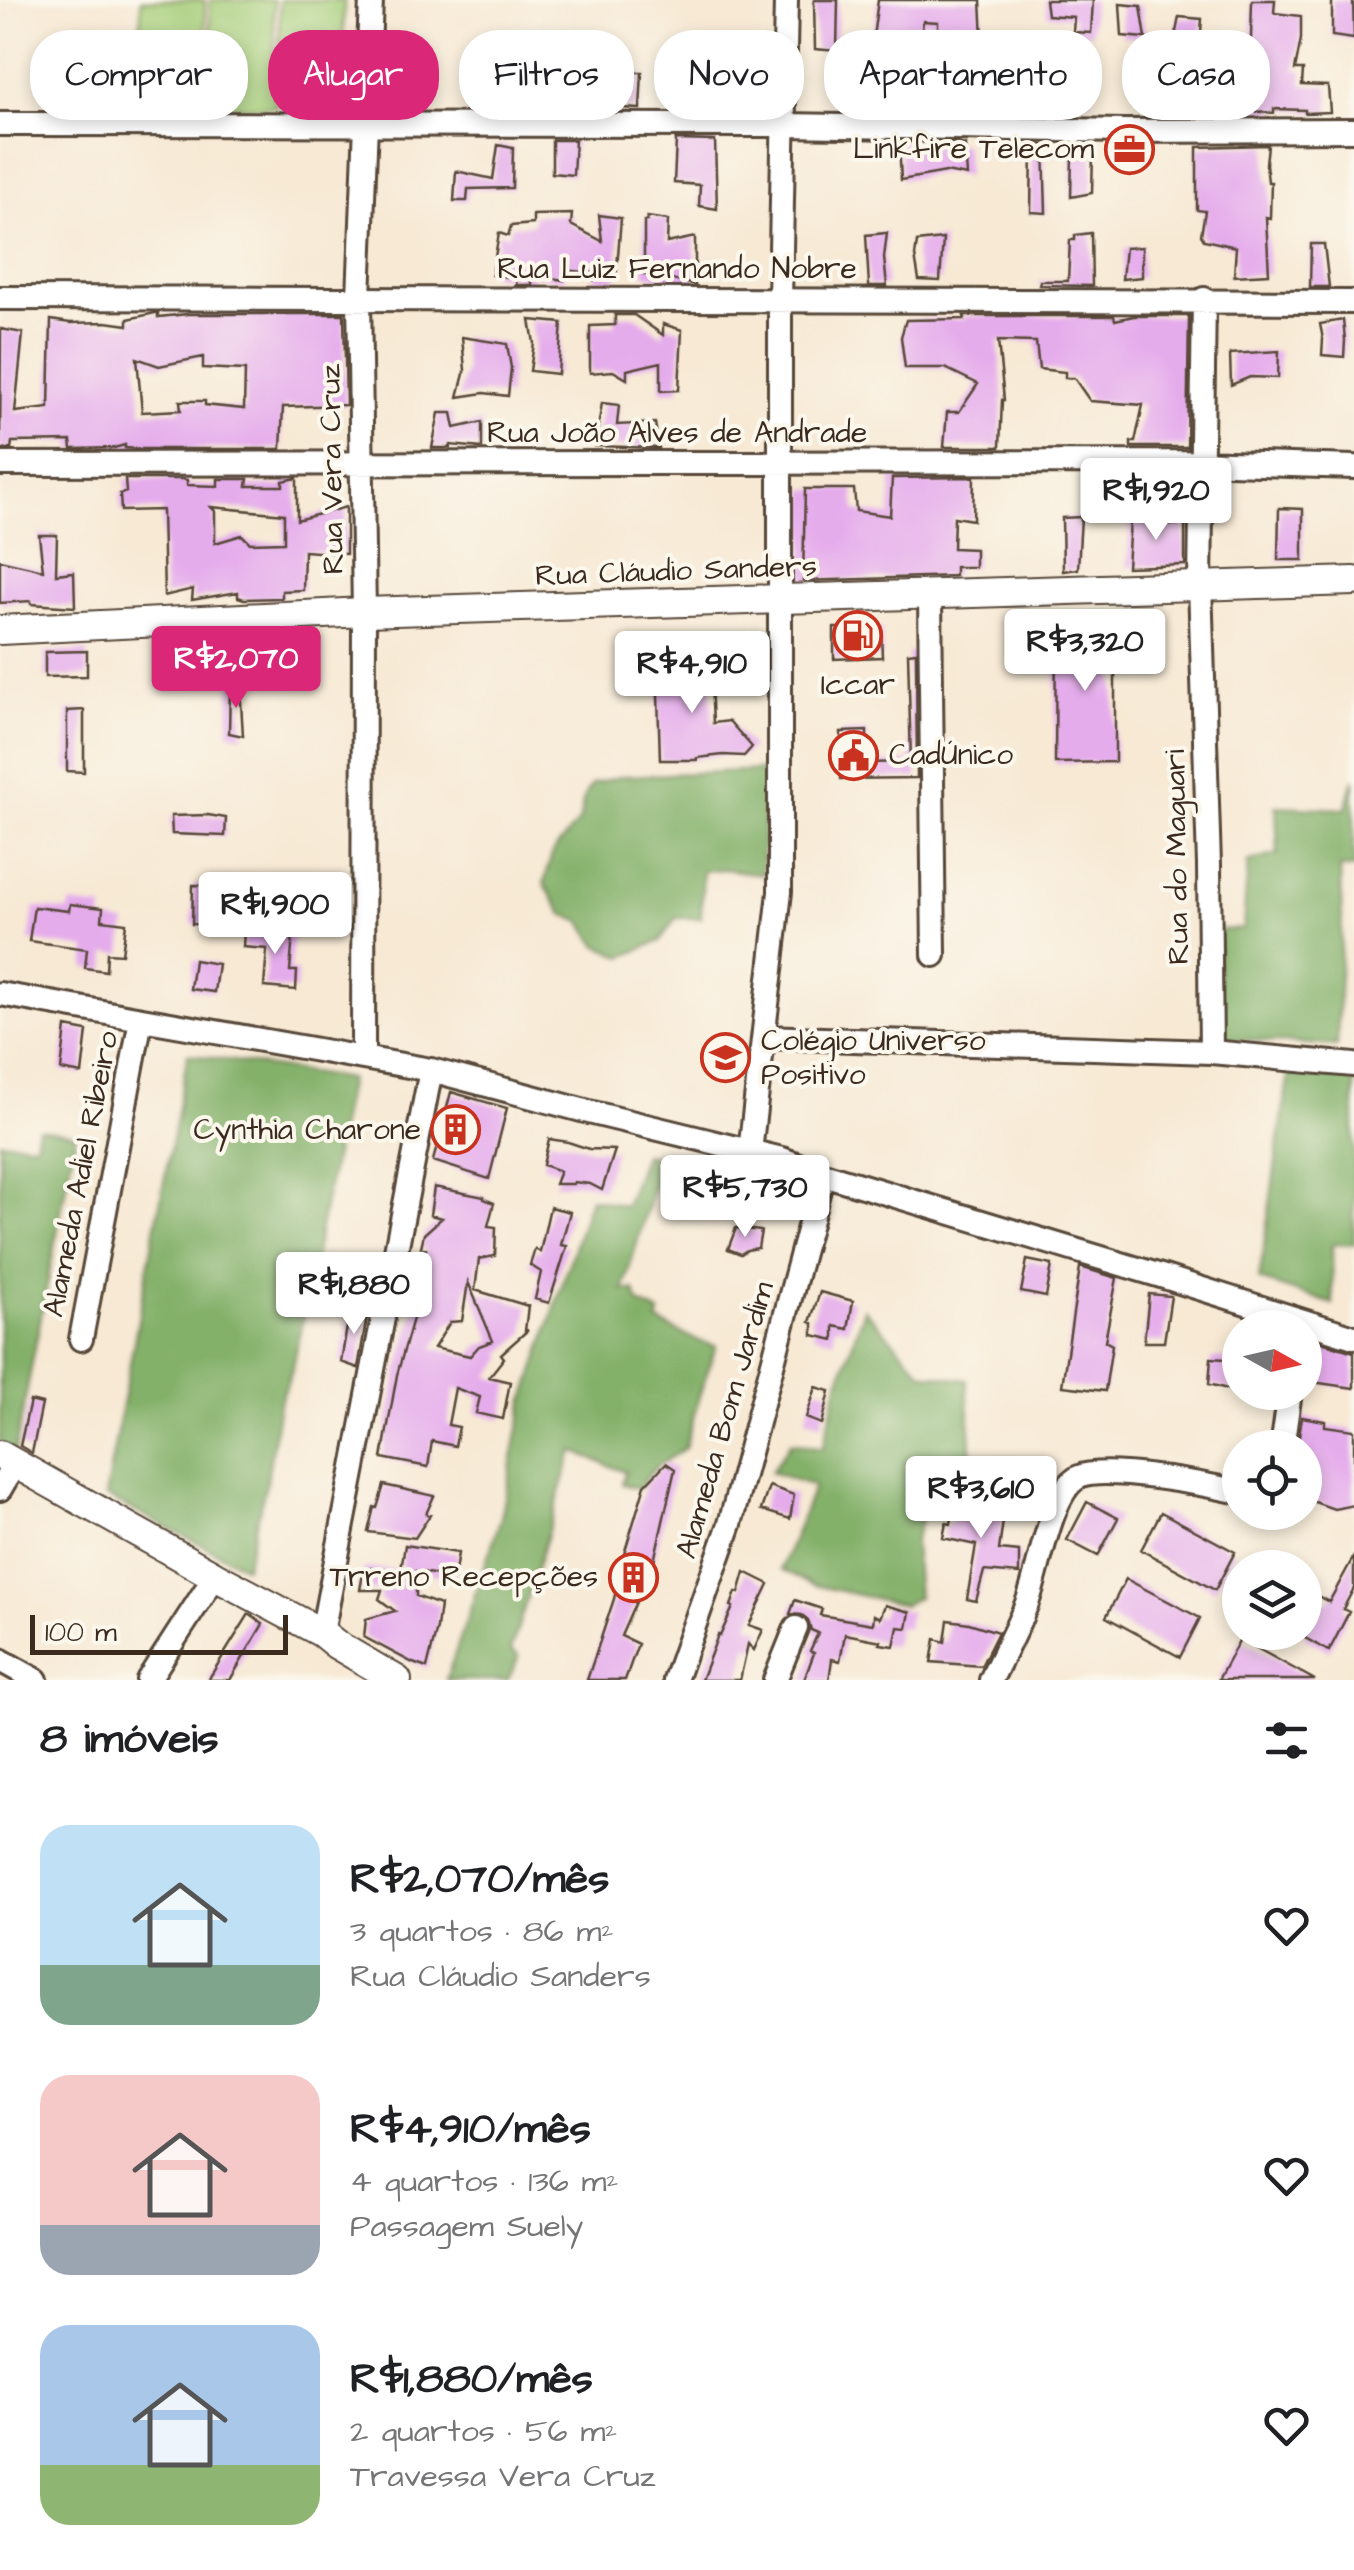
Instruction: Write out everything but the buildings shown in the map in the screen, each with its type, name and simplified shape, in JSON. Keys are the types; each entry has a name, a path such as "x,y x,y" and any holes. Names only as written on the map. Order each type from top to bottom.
{"main road":[{"name":"Rua Cláudio Sanders","path":"0,630 364,612 1354,581"},
{"path":"7,1459 322,1632 397,1680"}],"street":[{"name":"Rua Vera Cruz","path":"364,1057 359,297 371,0"},
{"path":"750,1152 780,892 780,300 786,0"},
{"path":"0,124 1354,130"},
{"name":"Rua Luiz Fernando Nobre","path":"0,298 1354,302"},
{"name":"Rua do Maguari","path":"1204,300 1200,584 1211,1052"},
{"name":"Rua João Alves de Andrade","path":"0,464 1200,462 1354,467"},
{"path":"930,596 934,954"},
{"path":"0,994 431,1070 782,1159 1144,1270 1260,1310"},
{"name":"Alameda Adiel Ribeiro","path":"81,1340 141,1018"},
{"path":"764,1037 1211,1052 1354,1065"},
{"path":"322,1632 431,1070"},
{"name":"Alameda Bom Jardim","path":"675,1680 730,1524 823,1174"},
{"path":"1322,1329 1354,1337"},
{"path":"0,1489 7,1459"},
{"path":"991,1680 1028,1602 1052,1519 1067,1485 1097,1472 1222,1489"},
{"path":"148,1680 215,1576"},
{"path":"775,1680 796,1628"},
{"path":"0,1660 36,1680"}],"green space":[{"path":"141,0 205,0 205,30 141,30"},
{"path":"210,0 274,0 274,30 268,30 268,107 248,107 248,30 210,30"},
{"path":"280,0 344,0 344,30 280,30"},
{"path":"765,770 762,874 703,871 701,918 676,918 660,941 623,957 597,945 582,922 563,914 544,884 552,853 580,820 584,796 592,784 623,776"},
{"path":"1354,779 1354,868 1340,868 1337,1046 1218,1038 1219,930 1243,929 1248,862 1278,854 1276,806 1346,809"},
{"path":"188,1054 349,1079 293,1368 279,1404 267,1480 245,1567 105,1496"},
{"path":"1289,1071 1354,1076 1354,1245 1332,1244 1333,1304 1259,1280"},
{"path":"38,1128 76,1134 15,1452 0,1442 0,1141 35,1144"},
{"path":"644,1154 662,1158 623,1290 634,1290 639,1303 660,1313 658,1322 716,1346 685,1448 657,1466 638,1488 622,1484 625,1472 573,1451 511,1650 519,1656 508,1680 446,1680 501,1518 524,1403 590,1198 625,1206"},
{"path":"864,1309 923,1373 967,1380 972,1464 938,1476 914,1541 918,1597 903,1605 814,1585 781,1569 814,1486 771,1472 791,1442 823,1448 837,1388"}],"place":[{"name":"Linkfire Telecom","path":"1129,149"},
{"name":"Iccar","path":"858,636"},
{"name":"CadÚnico","path":"854,755"},
{"name":"Colégio Universo Positivo","path":"726,1058"},
{"name":"Cynthia Charone","path":"456,1130"},
{"name":"Trreno Recepções","path":"633,1577"}]}
